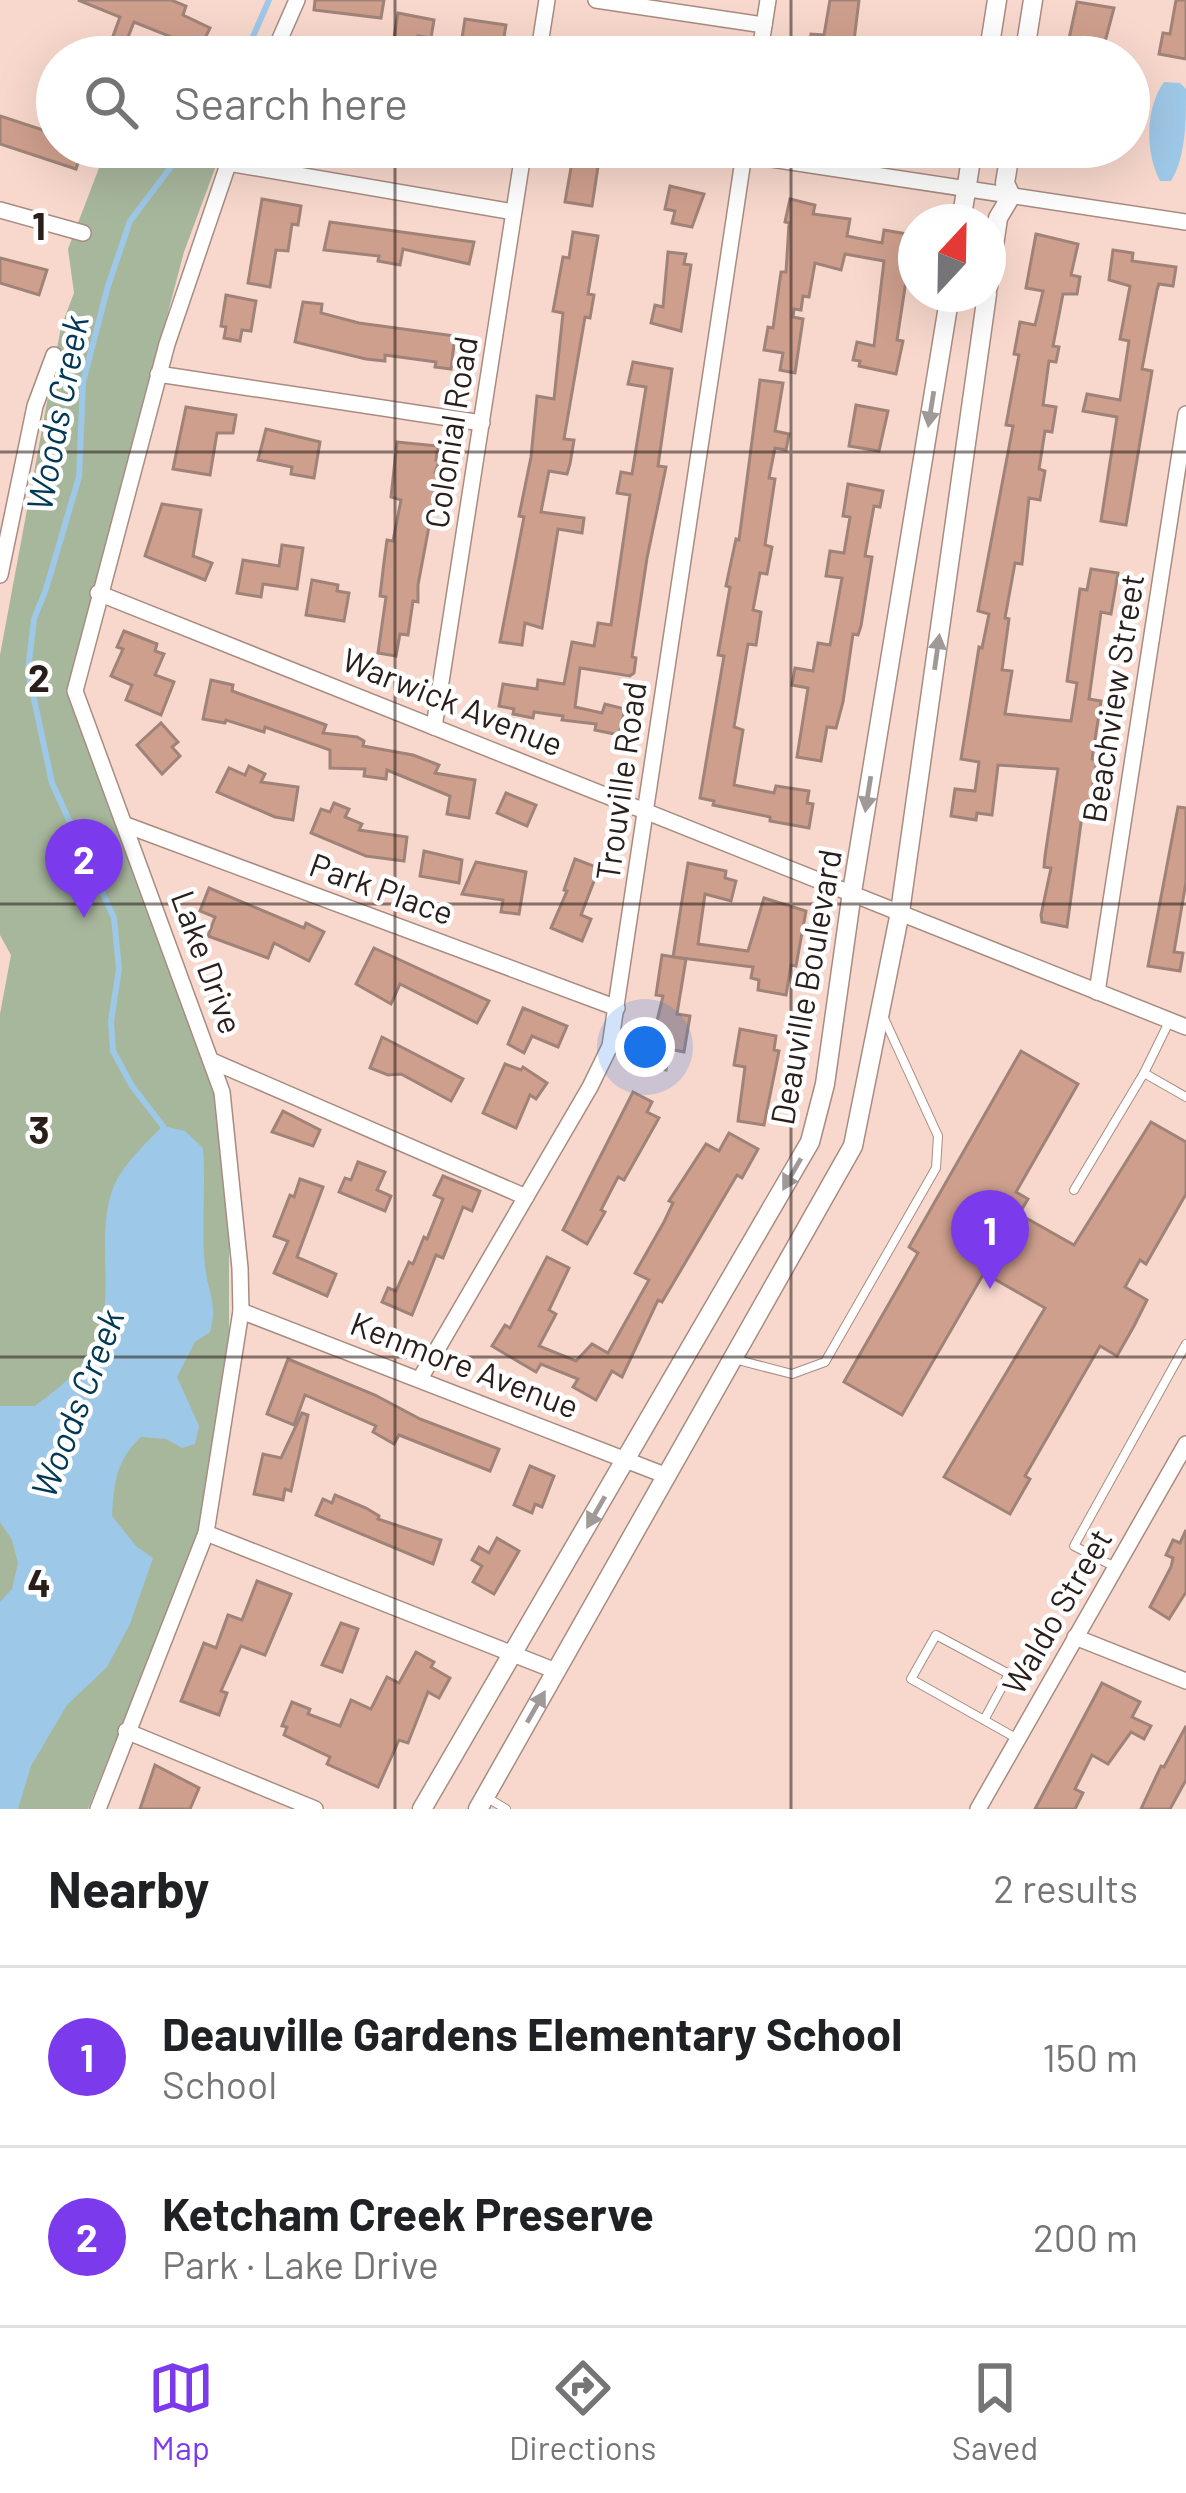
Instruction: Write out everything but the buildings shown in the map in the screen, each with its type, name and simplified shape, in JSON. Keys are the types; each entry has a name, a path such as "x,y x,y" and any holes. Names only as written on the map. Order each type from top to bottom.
{"street":[{"path":"281,36 297,0"},
{"path":"541,36 547,0"},
{"path":"596,0 764,25"},
{"path":"762,36 768,0"},
{"path":"991,36 997,0"},
{"path":"1027,36 1033,0"},
{"name":"Lake Drive","path":"98,1809 206,1533 241,1311 223,1092 75,691 158,374 227,168"},
{"path":"295,168 513,212"},
{"name":"Colonial Road","path":"434,727 520,168"},
{"name":"Trouville Road","path":"421,1377 602,1066 617,1008 742,168"},
{"path":"847,168 1186,222"},
{"path":"964,204 970,168"},
{"path":"1008,168 1005,183 1011,196"},
{"path":"1006,204 1011,196"},
{"path":"0,210 83,233"},
{"name":"Deauville Boulevard","path":"422,1809 810,1142 825,1084 947,312"},
{"path":"482,1803 853,1146 900,912 984,312"},
{"path":"0,575 35,406 54,355"},
{"path":"158,374 482,423"},
{"name":"Beachview Street","path":"1096,992 1186,414"},
{"name":"Warwick Avenue","path":"98,593 1178,1023"},
{"name":"Park Place","path":"126,825 617,1008"},
{"path":"212,1061 526,1197"},
{"name":"Kenmore Avenue","path":"241,1311 668,1476"},
{"name":"Waldo Street","path":"978,1809 1186,1444"},
{"path":"206,1533 556,1671"},
{"path":"1075,1637 1186,1681"},
{"path":"125,1731 315,1809"}],"lane":[{"path":"732,1358 792,1374 825,1362 937,1168 938,1136 881,1012"},
{"path":"1074,1190 1178,1023"},
{"path":"1144,1073 1186,1097"},
{"path":"1115,1567 1074,1546 1186,1343"},
{"path":"983,1720 1009,1674 935,1635 911,1679 983,1720 1018,1738"},
{"path":"482,1803 506,1809"}],"green space":[{"path":"99,168 215,168 184,252 67,694 218,1100 229,1216 229,1332 199,1535 88,1809 0,1809 0,1014 11,955 0,935 0,655 61,327 74,293 68,249"}],"water":[{"path":"1164,82 1180,83 1186,89 1182,150 1171,181 1160,181 1150,144 1150,117"},
{"path":"163,1126 185,1131 203,1148 204,1251 212,1322 210,1332 195,1342 177,1377 199,1426 195,1444 182,1448 166,1439 141,1437 121,1463 112,1516 136,1546 153,1558 130,1624 107,1667 67,1705 31,1766 18,1809 0,1809 0,1602 12,1589 18,1563 12,1540 0,1522 0,1406 35,1406 73,1374 96,1343 105,1301 105,1234 112,1191 127,1164"}],"waterway":[{"name":"Woods Creek","path":"253,36 269,0"},
{"name":"Woods Creek","path":"163,1134 163,1126 132,1086 113,1051 111,1021 119,969 114,918 52,783 28,671 34,619 79,477 83,382 108,286 130,221 170,168"}],"place":[{"name":"Ketcham Creek Preserve","path":"84,918"},
{"name":"Deauville Gardens Elementary School","path":"990,1289"}]}
